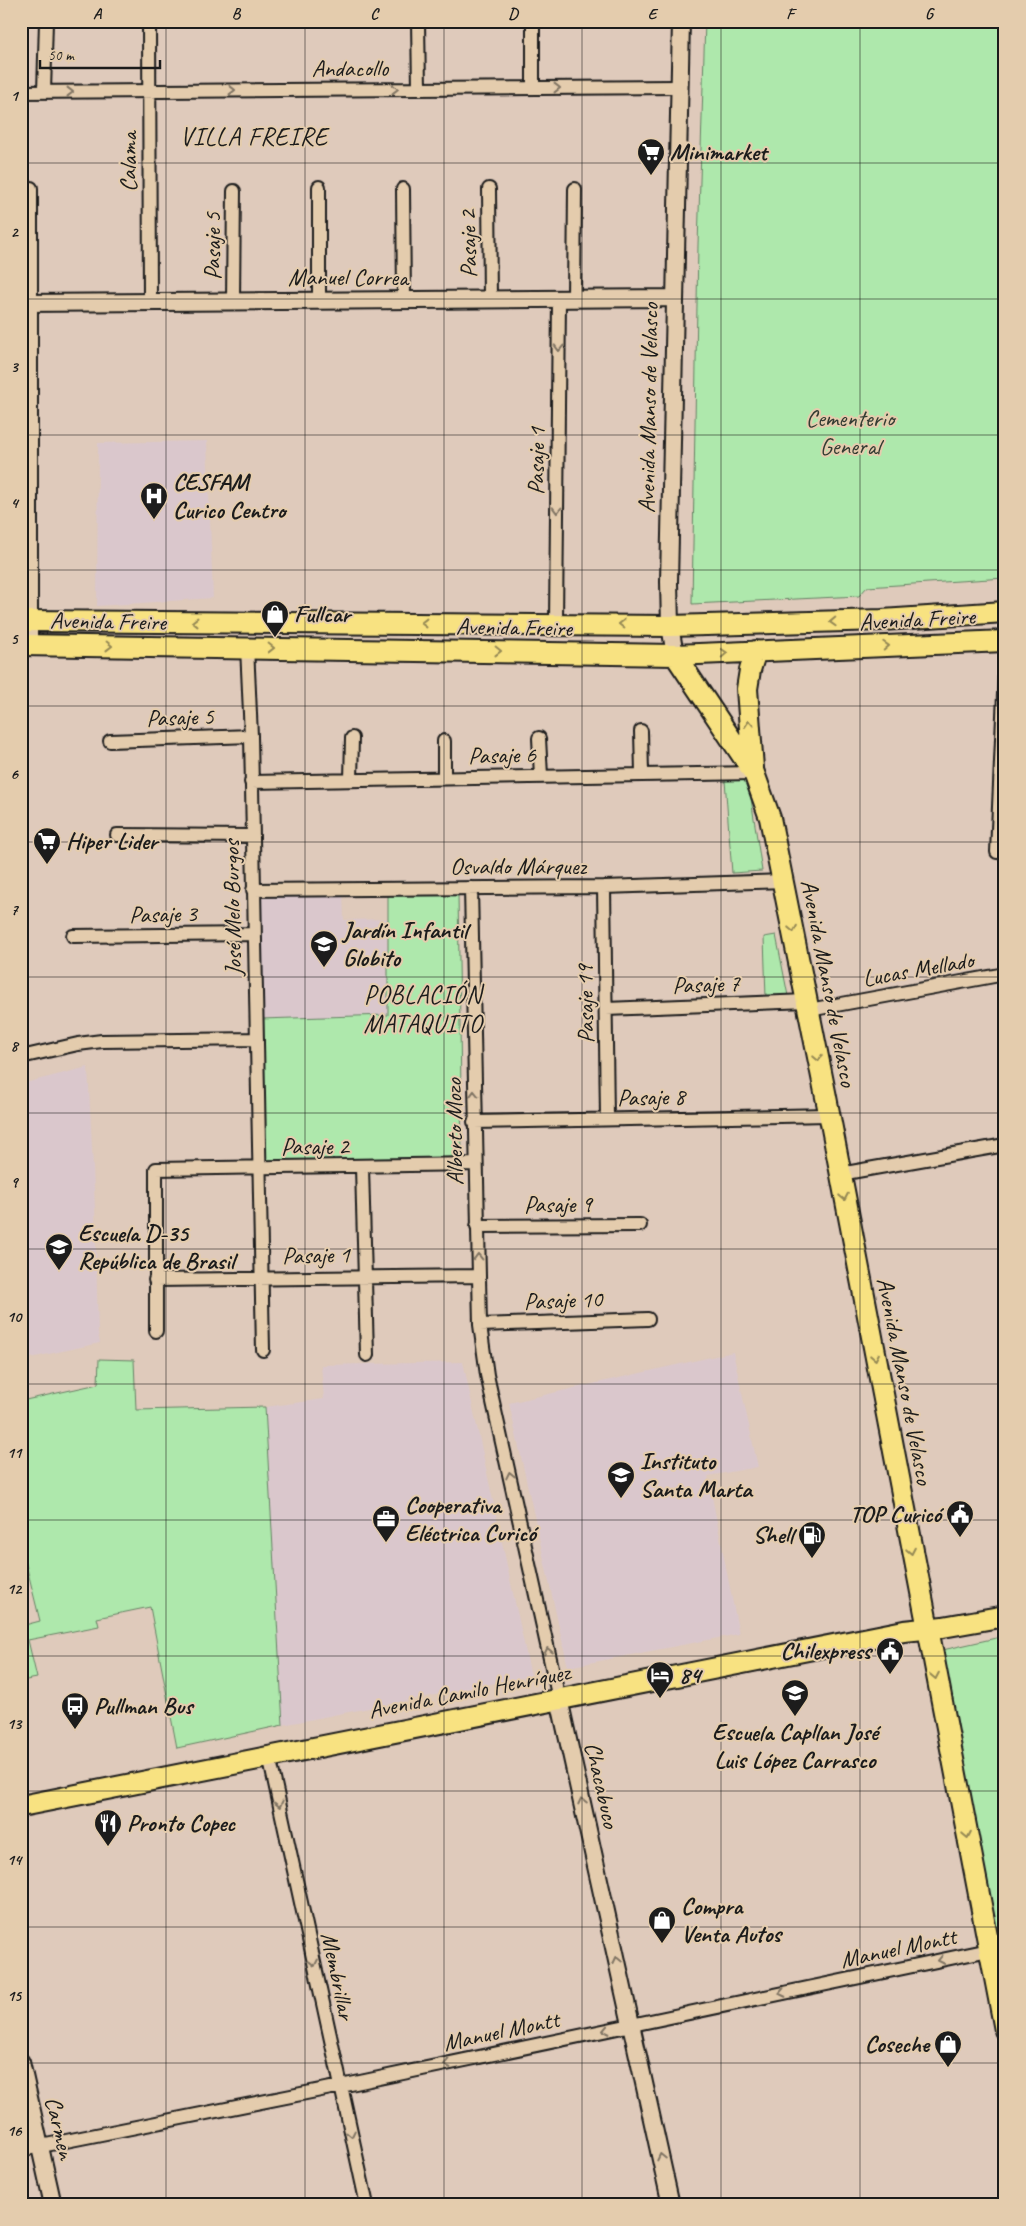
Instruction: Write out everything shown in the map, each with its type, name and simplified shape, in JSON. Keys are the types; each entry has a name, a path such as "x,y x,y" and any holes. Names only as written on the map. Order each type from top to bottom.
{"main road":[{"name":"Avenida Freire","path":"26,621 556,623 670,626 882,620 1005,612"},
{"name":"Avenida Freire","path":"26,645 675,655 1005,640"},
{"name":"Avenida Manso de Velasco","path":"756,651 747,689 754,772 770,818 808,1006 926,1628 1005,2030"},
{"name":"Avenida Manso de Velasco","path":"675,655 754,772"},
{"name":"Avenida Camilo Henríquez","path":"21,1806 926,1628 943,1628 1005,1616"}],"street":[{"path":"44,92 46,21"},
{"name":"Calama","path":"149,21 150,302"},
{"path":"418,21 419,89"},
{"path":"533,21 533,88"},
{"name":"Avenida Manso de Velasco","path":"675,655 670,626 668,582 681,21"},
{"name":"Andacollo","path":"21,92 679,87"},
{"path":"319,186 319,301"},
{"path":"26,645 26,303 31,188"},
{"path":"403,189 404,300"},
{"name":"Pasaje 2","path":"489,189 490,299"},
{"name":"Pasaje 1","path":"556,623 567,299 575,189"},
{"name":"Pasaje 5","path":"233,301 234,191"},
{"name":"Manuel Correa","path":"26,303 675,298"},
{"name":"José Melo Burgos","path":"247,647 251,736 253,934 262,1350"},
{"path":"997,852 1005,671"},
{"path":"641,731 642,773"},
{"name":"Pasaje 5","path":"110,741 251,736"},
{"path":"351,780 352,738"},
{"path":"539,738 541,776"},
{"path":"444,741 444,778"},
{"name":"Pasaje 6","path":"251,782 754,772"},
{"path":"117,835 252,836"},
{"name":"Osvaldo Márquez","path":"253,890 604,887 783,881"},
{"name":"Pasaje 19","path":"604,887 608,1119"},
{"name":"Alberto Mozo","path":"471,888 478,1276 480,1324 487,1375"},
{"name":"Pasaje 3","path":"73,936 253,934"},
{"name":"Lucas Mellado","path":"808,1006 1005,974"},
{"name":"Pasaje 7","path":"606,1010 808,1006"},
{"path":"21,1057 78,1044 102,1041 256,1039"},
{"name":"Pasaje 8","path":"474,1122 829,1115"},
{"path":"840,1174 1005,1145"},
{"name":"Pasaje 2","path":"155,1280 156,1169 475,1164"},
{"path":"362,1167 367,1355"},
{"name":"Pasaje 9","path":"477,1226 640,1225"},
{"name":"Pasaje 1","path":"155,1280 261,1277 478,1276"},
{"path":"155,1280 156,1331"},
{"name":"Pasaje 10","path":"480,1324 648,1319"},
{"name":"Chacabuco","path":"487,1375 672,2205"},
{"name":"Membrillar","path":"269,1756 367,2205"},
{"name":"Manuel Montt","path":"21,2150 341,2086 989,1950"},
{"name":"Carmen","path":"21,2062 53,2205"}],"shaded area":[{"name":"CESFAM Curico Centro","path":"207,441 213,598 97,606 98,443"},
{"name":"Jardín Infantil Globito","path":"343,893 344,920 387,919 388,1015 261,1019 260,895"},
{"name":"Escuela D-35 República de Brasil","path":"88,1067 95,1208 98,1333 100,1343 21,1360 21,1084"},
{"name":"Instituto Santa Marta","path":"733,1352 758,1467 708,1476 739,1634 568,1667 509,1403"},
{"path":"463,1362 531,1676 283,1725 265,1407 324,1399 321,1365"}],"green space":[{"name":"Cementerio General","path":"705,21 1005,21 1005,578 867,587 859,596 692,604 698,245"},
{"path":"748,779 762,871 732,873 725,780"},
{"path":"388,894 458,894 462,1157 264,1162 261,1019 388,1015"},
{"path":"776,935 788,996 766,998 764,937"},
{"path":"99,1359 134,1360 136,1410 265,1407 283,1725 177,1748 150,1607 97,1618 99,1626 28,1640 37,1678 21,1681 21,1626 40,1621 25,1560 21,1560 21,1401 98,1384"},
{"path":"1005,1636 1005,1982 938,1651"}],"place":[{"name":"Minimarket","path":"651,176"},
{"name":"CESFAM Curico Centro","path":"154,520"},
{"name":"Fullcar","path":"275,638"},
{"name":"Hiper Lider","path":"47,865"},
{"name":"Jardín Infantil Globito","path":"324,968"},
{"name":"Escuela D-35 República de Brasil","path":"59,1271"},
{"name":"Instituto Santa Marta","path":"621,1499"},
{"name":"TOP Curicó","path":"960,1538"},
{"name":"Cooperativa Eléctrica Curicó","path":"386,1543"},
{"name":"Shell","path":"812,1559"},
{"name":"Chilexpress","path":"890,1675"},
{"name":"84","path":"660,1699"},
{"name":"Escuela Capllan José Luis López Carrasco","path":"795,1717"},
{"name":"Pullman Bus","path":"75,1730"},
{"name":"Pronto Copec","path":"108,1847"},
{"name":"Compra Venta Autos","path":"662,1944"},
{"name":"Coseche","path":"948,2068"}],"district":[{"name":"VILLA FREIRE","path":"254,137"},
{"name":"POBLACIÓN MATAQUITO","path":"423,1010"}]}
